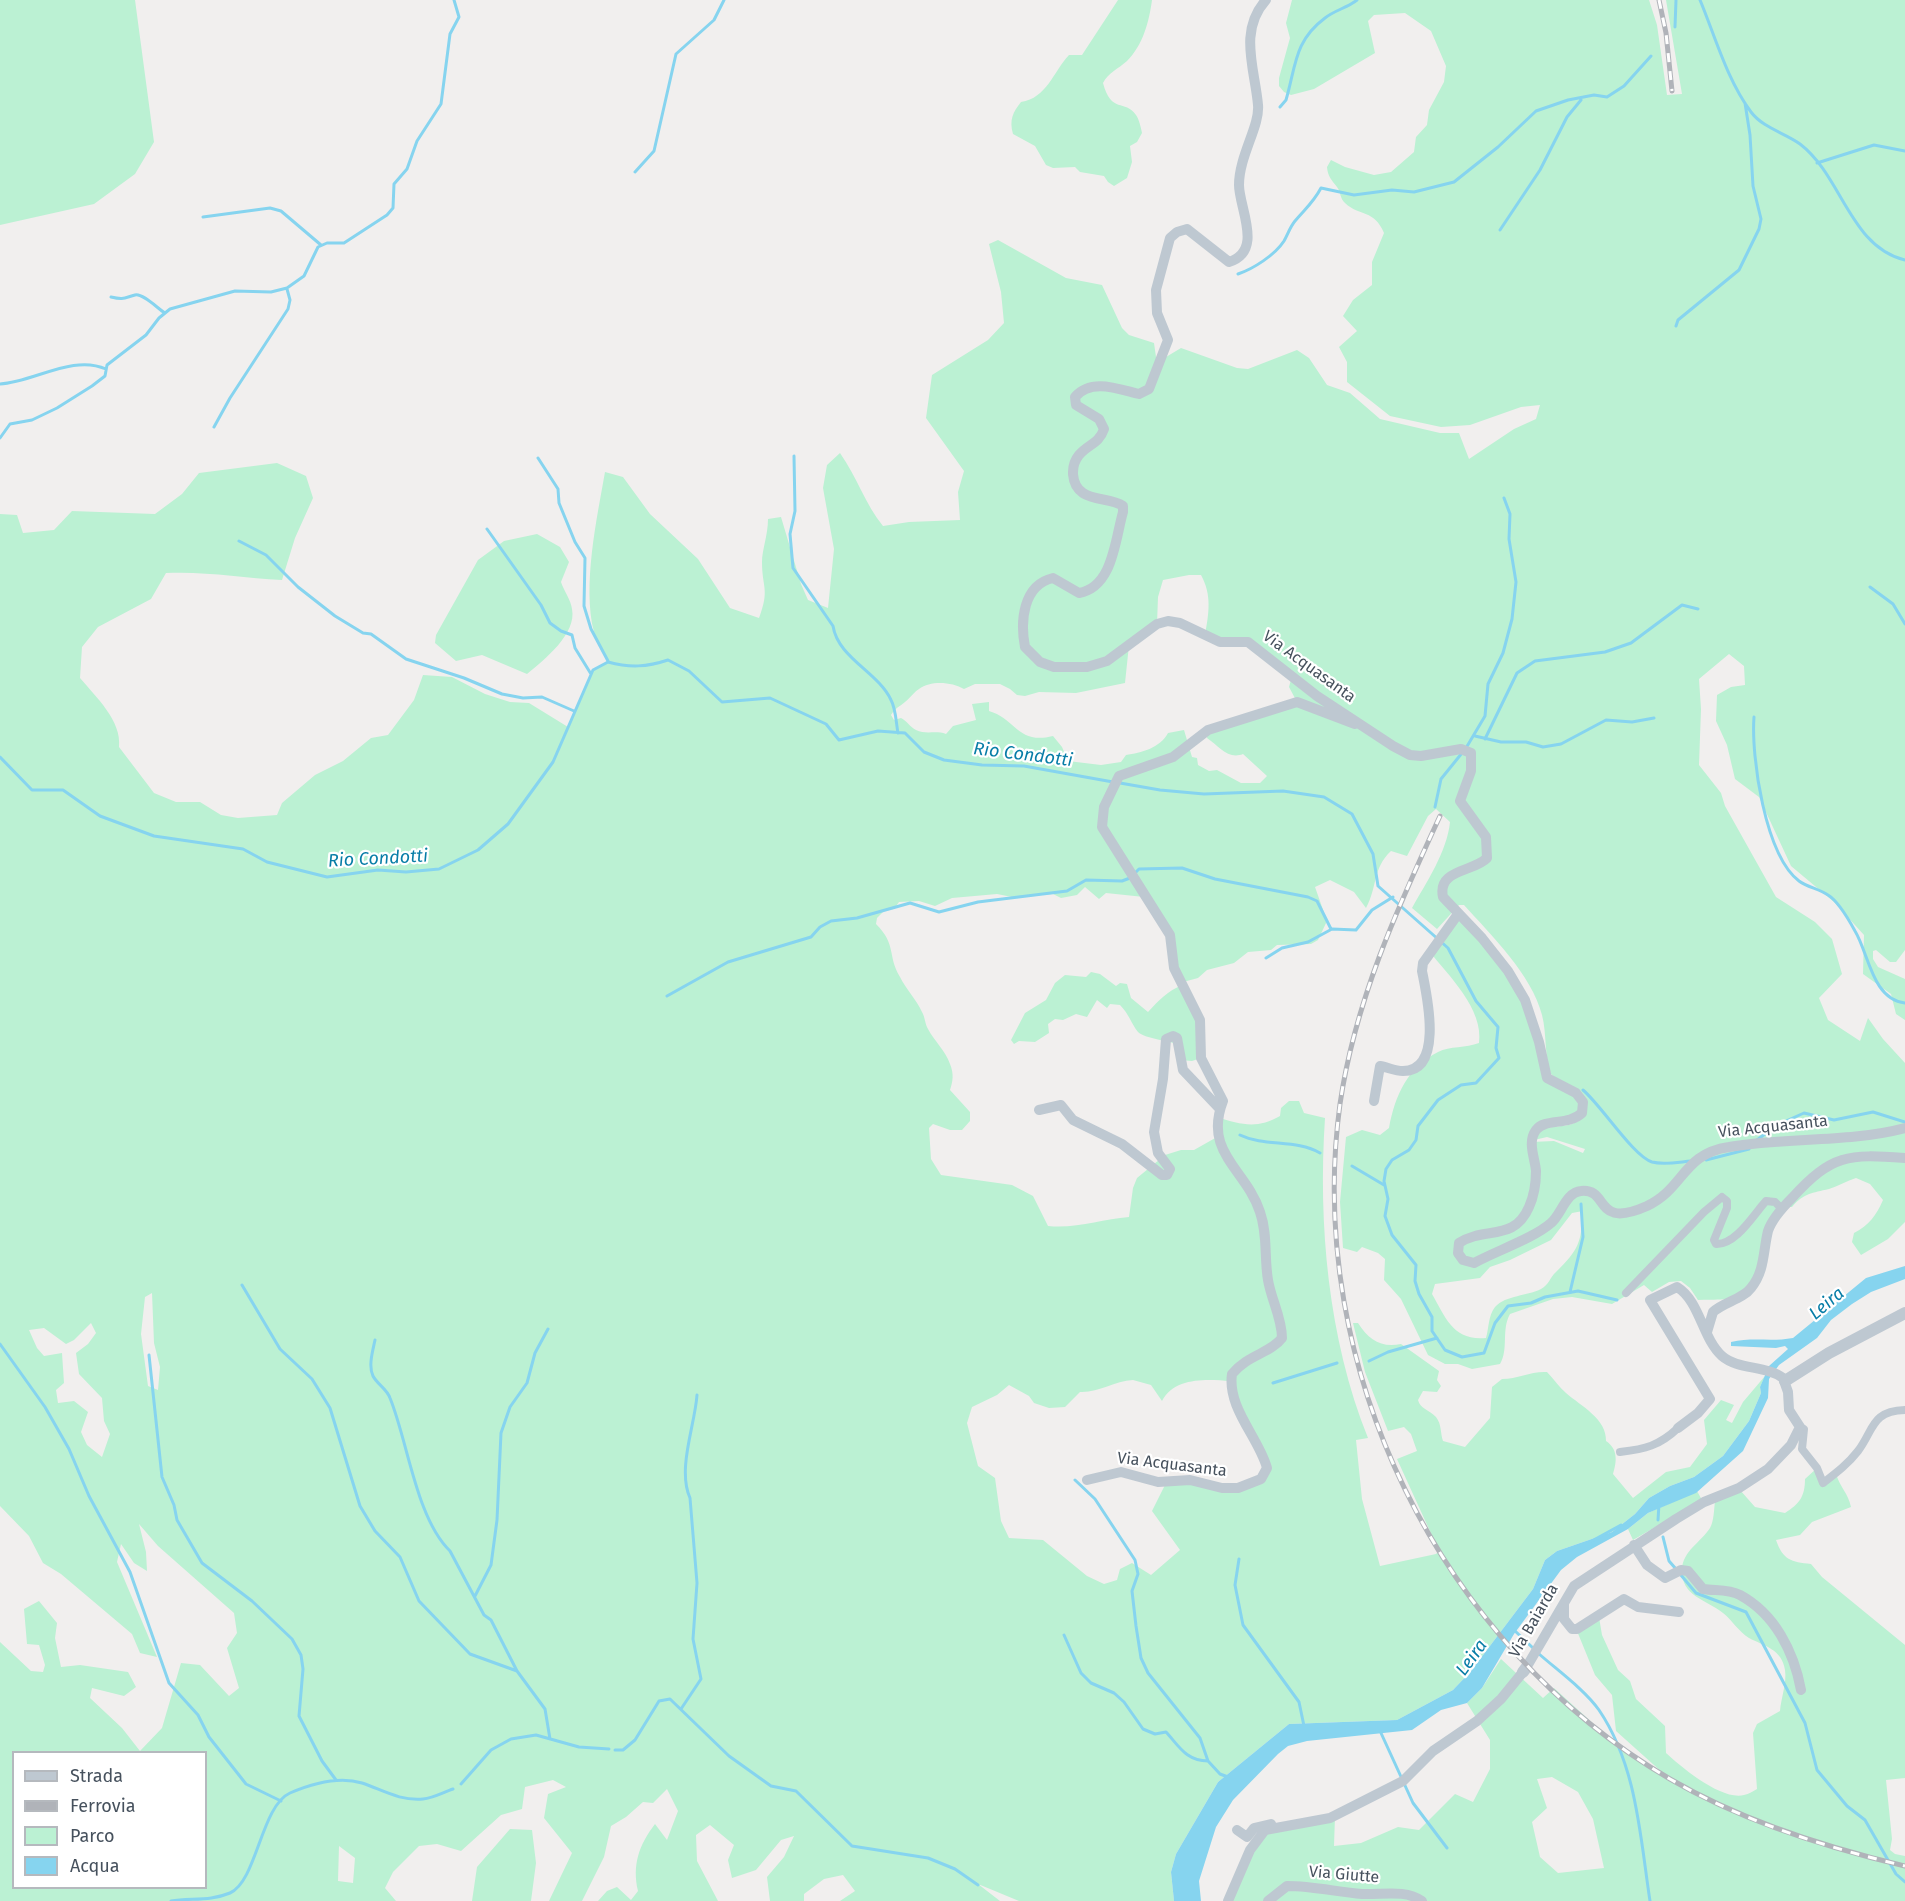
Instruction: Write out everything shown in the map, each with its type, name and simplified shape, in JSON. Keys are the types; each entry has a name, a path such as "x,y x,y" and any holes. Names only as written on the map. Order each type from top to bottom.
{"street":[{"name":"Via Acquasanta","path":"1266,0 1251,29 1249,51 1258,106 1240,169 1239,187 1248,228 1246,246 1236,260 1229,262 1187,229 1177,232 1170,238 1156,290 1157,313 1168,340 1149,389 1139,394 1107,387 1089,387 1082,389 1075,397 1076,405 1099,419 1104,429 1095,444 1079,454 1073,467 1074,482 1082,492 1117,502 1123,506 1123,512 1106,572 1094,588 1079,593 1053,578 1038,585 1033,591 1024,613 1025,647 1040,662 1054,667 1088,667 1107,661 1157,624 1168,621 1180,623 1220,642 1248,642 1358,724 1410,754 1422,756 1461,748 1471,753 1471,771 1460,801 1486,837 1488,848 1486,858 1481,864 1453,874 1444,886 1443,897 1482,938 1508,971 1525,1000 1539,1042 1547,1078 1576,1093 1583,1102 1582,1113 1574,1121 1539,1126 1534,1132 1531,1143 1536,1171 1534,1196 1518,1225 1468,1237 1459,1243 1458,1253 1463,1260 1474,1263 1550,1224 1571,1196 1580,1191 1591,1192 1610,1212 1621,1215 1630,1213 1667,1194 1688,1166 1707,1152 1788,1140 1879,1135 1905,1128"},
{"name":"Via Acquasanta","path":"1087,1480 1121,1472 1158,1482 1190,1480 1222,1488 1238,1488 1255,1483 1266,1474 1264,1457 1244,1422 1231,1389 1231,1381 1237,1368 1257,1353 1273,1347 1282,1338 1268,1278 1264,1225 1255,1199 1221,1148 1218,1137 1217,1117 1223,1101 1201,1058 1200,1020 1174,968 1170,935 1102,827 1101,815 1119,776 1173,757 1208,730 1297,702 1358,724"},
{"path":"1374,1101 1380,1066 1404,1071 1414,1066 1424,1056 1431,1026 1422,971 1428,951 1458,914"},
{"path":"1039,1110 1061,1105 1073,1120 1122,1144 1162,1175 1167,1175 1170,1169 1158,1153 1154,1132 1163,1079 1166,1039 1173,1036 1177,1038 1183,1070 1187,1078 1220,1108"},
{"path":"1707,1332 1713,1312 1752,1287 1759,1275 1769,1230 1782,1209 1802,1187 1829,1164 1843,1158 1861,1155 1905,1158"},
{"path":"1626,1293 1704,1212 1722,1197 1727,1201 1727,1208 1714,1240 1716,1244 1726,1242 1738,1232 1766,1201 1775,1202 1782,1209"},
{"path":"1620,1452 1651,1448 1698,1413 1710,1399 1650,1300 1677,1287 1688,1298 1723,1357 1774,1373 1829,1353 1905,1313"},
{"path":"1753,1362 1774,1373 1788,1410 1804,1429 1802,1449 1817,1468 1823,1483 1844,1468 1860,1448 1872,1423 1893,1411 1905,1410"},
{"name":"Via Baiarda","path":"1228,1901 1250,1850 1265,1830 1330,1818 1402,1780 1433,1751 1477,1721 1501,1699 1536,1656 1564,1601 1580,1581 1704,1502 1739,1488 1768,1469 1791,1445 1800,1427"},
{"path":"1634,1545 1647,1565 1665,1578 1678,1572 1691,1573 1703,1589 1723,1590 1739,1595 1760,1610 1791,1651 1801,1690"},
{"path":"1564,1601 1564,1619 1572,1629 1582,1627 1624,1599 1638,1607 1679,1612"},
{"name":"Via Baiarda","path":"1237,1830 1247,1838 1261,1825 1269,1823 1280,1826"},
{"name":"Via Giutte","path":"1268,1901 1287,1886 1361,1894 1396,1893 1412,1896 1422,1901"}],"green space":[{"path":"0,0 135,0 154,142 135,174 94,204 0,225"},
{"path":"1118,0 1152,0 1147,25 1133,55 1110,74 1103,83 1106,93 1114,103 1132,110 1136,115 1142,133 1137,142 1130,146 1132,162 1127,178 1114,186 1104,176 1080,172 1075,167 1053,168 1046,165 1035,146 1013,134 1011,124 1014,113 1021,102 1030,100 1043,90 1069,55 1082,55"},
{"path":"1292,0 1649,0 1657,25 1667,95 1682,94 1666,0 1905,0 1905,950 1896,962 1890,962 1876,950 1873,951 1873,959 1878,967 1905,979 1905,1020 1896,1014 1891,994 1863,974 1864,935 1834,902 1791,866 1759,797 1735,779 1727,745 1716,721 1717,695 1731,687 1745,685 1744,666 1729,654 1699,679 1701,709 1699,765 1721,793 1725,806 1776,897 1815,922 1832,939 1842,974 1819,998 1828,1020 1860,1041 1868,1018 1905,1063 1905,1222 1888,1239 1861,1255 1852,1242 1854,1233 1872,1220 1883,1200 1870,1184 1856,1178 1809,1194 1792,1207 1784,1207 1770,1227 1758,1278 1753,1286 1736,1297 1698,1300 1690,1288 1681,1281 1669,1282 1652,1292 1644,1285 1612,1304 1572,1297 1553,1299 1510,1314 1500,1364 1472,1369 1458,1364 1445,1364 1428,1355 1401,1299 1384,1280 1385,1259 1378,1253 1362,1247 1357,1252 1343,1248 1340,1202 1346,1137 1362,1130 1380,1135 1389,1128 1395,1104 1404,1083 1419,1066 1443,1050 1479,1043 1479,1030 1470,1005 1429,951 1458,914 1503,964 1521,993 1534,1024 1547,1078 1576,1093 1583,1102 1582,1113 1568,1121 1540,1128 1531,1142 1554,1141 1583,1153 1585,1149 1547,1137 1534,1140 1542,1128 1568,1125 1580,1120 1586,1106 1582,1094 1551,1074 1547,1060 1544,1022 1537,1000 1520,971 1498,942 1464,905 1459,905 1437,929 1412,908 1435,867 1448,833 1450,822 1436,809 1428,816 1407,856 1391,851 1385,858 1378,871 1366,908 1354,892 1330,880 1315,887 1327,921 1318,940 1311,944 1277,945 1271,950 1248,952 1234,963 1207,970 1198,978 1183,982 1174,968 1170,935 1144,897 1106,893 1099,899 1085,887 1077,895 1061,898 1053,894 1012,897 997,894 952,898 935,906 919,901 899,902 894,909 885,910 877,918 876,924 887,938 900,977 920,1007 928,1029 948,1059 953,1074 950,1090 970,1112 970,1121 962,1130 950,1130 933,1124 929,1128 931,1159 941,1175 1012,1185 1033,1196 1048,1226 1079,1225 1129,1217 1133,1188 1137,1178 1165,1155 1181,1150 1194,1150 1217,1137 1217,1117 1242,1124 1264,1123 1280,1116 1281,1108 1289,1101 1299,1101 1304,1113 1325,1118 1323,1199 1329,1280 1343,1361 1368,1438 1356,1440 1362,1499 1380,1566 1436,1554 1439,1551 1397,1459 1417,1451 1411,1434 1404,1427 1388,1431 1365,1372 1353,1323 1358,1323 1371,1338 1382,1344 1401,1344 1439,1371 1437,1380 1441,1386 1437,1392 1423,1391 1418,1400 1438,1420 1443,1441 1465,1447 1490,1418 1492,1387 1502,1379 1547,1372 1563,1391 1598,1420 1605,1433 1606,1441 1615,1452 1613,1474 1633,1498 1666,1472 1690,1467 1707,1444 1704,1420 1721,1400 1734,1405 1726,1420 1732,1423 1743,1402 1765,1376 1760,1387 1761,1393 1749,1421 1723,1456 1694,1477 1670,1486 1649,1498 1635,1514 1612,1532 1557,1551 1545,1560 1533,1589 1471,1671 1453,1690 1397,1720 1289,1724 1218,1782 1176,1854 1171,1872 1174,1901 1019,1901 978,1884 1000,1901 840,1901 855,1891 843,1875 824,1879 804,1894 804,1901 770,1901 767,1877 784,1857 794,1836 781,1840 756,1870 732,1878 728,1860 734,1845 710,1825 696,1835 697,1861 718,1901 598,1901 607,1891 617,1887 631,1900 638,1891 636,1873 638,1856 645,1840 655,1824 667,1840 678,1811 667,1789 653,1803 643,1802 611,1826 604,1857 582,1901 549,1901 572,1853 544,1818 548,1794 566,1787 553,1780 525,1787 522,1809 501,1815 461,1851 437,1844 419,1846 393,1872 385,1888 396,1901 0,1901 0,1642 31,1671 43,1672 45,1665 39,1645 27,1644 24,1609 39,1601 57,1623 55,1638 61,1667 80,1665 128,1672 136,1687 124,1696 92,1688 90,1698 122,1728 140,1751 162,1728 181,1663 200,1665 229,1696 239,1688 227,1648 237,1633 234,1613 158,1546 139,1524 146,1552 147,1571 134,1563 121,1544 117,1562 157,1657 140,1653 132,1634 61,1574 43,1563 29,1536 0,1506 0,514 17,515 23,533 54,530 72,511 155,514 182,494 199,473 277,463 306,476 313,498 295,538 282,580 166,573 151,599 98,627 82,647 80,678 107,710 119,737 119,747 154,793 176,802 200,802 221,815 238,818 277,815 282,803 315,775 343,761 371,738 388,735 414,700 423,675 452,677 485,694 510,702 529,703 568,727 593,670 608,661 595,636 590,594 592,552 605,472 623,477 650,514 698,559 730,608 759,618 765,594 762,562 768,519 781,517 808,600 828,608 834,549 823,488 827,465 840,453 883,526 909,522 960,520 958,492 964,471 926,418 932,375 988,340 1004,323 1001,292 989,244 998,240 1066,278 1102,285 1122,328 1129,335 1154,343 1156,357 1166,357 1181,348 1237,368 1248,369 1297,350 1309,358 1327,385 1350,393 1380,419 1440,433 1459,433 1469,459 1514,429 1536,419 1540,405 1521,407 1470,425 1441,427 1390,416 1347,382 1347,362 1339,347 1357,331 1343,316 1353,300 1372,285 1372,262 1384,233 1376,220 1343,201 1329,176 1327,167 1331,160 1345,167 1374,175 1391,172 1414,152 1416,137 1427,125 1429,110 1444,82 1446,66 1431,31 1405,13 1374,15 1368,21 1375,53 1314,89 1291,95 1279,86 1290,38 1286,23","holes":["1201,575 1207,590 1208,612 1205,635 1220,642 1248,642 1292,676 1289,687 1297,702 1208,730 1207,738 1228,754 1243,754 1267,776 1260,783 1241,783 1217,770 1209,771 1198,765 1197,758 1192,757 1184,730 1168,733 1155,746 1126,755 1121,762 1101,765 1068,761 1062,747 1053,736 1041,738 1024,734 989,711 989,702 972,704 976,720 953,726 946,734 914,729 901,718 894,720 891,715 917,690 935,683 964,689 975,684 1000,684 1017,695 1025,696 1039,692 1076,693 1125,683 1129,645 1157,624 1158,597 1163,580","1583,1211 1580,1239 1570,1257 1544,1287 1505,1300 1495,1307 1486,1338 1466,1336 1452,1326 1432,1294 1435,1284 1480,1278 1490,1267 1551,1240 1572,1213","152,1293 154,1343 160,1367 158,1390 148,1386 141,1334 145,1297","91,1323 96,1333 88,1344 76,1353 79,1374 102,1398 104,1421 110,1434 102,1457 87,1445 81,1432 88,1412 74,1401 58,1403 56,1390 64,1383 62,1353 44,1356 37,1348 29,1330 44,1328 66,1344 74,1340","1133,1380 1151,1385 1162,1401 1174,1387 1192,1381 1230,1381 1236,1404 1267,1468 1261,1479 1238,1488 1222,1488 1190,1480 1167,1481 1152,1511 1180,1550 1151,1575 1132,1563 1120,1569 1117,1580 1104,1584 1087,1576 1043,1540 1009,1538 1001,1521 995,1478 978,1466 967,1423 972,1407 997,1395 1009,1385 1029,1396 1034,1403 1049,1408 1065,1407 1080,1392 1093,1391","339,1846 355,1858 353,1883 338,1881"]},
{"path":"537,534 560,547 569,562 561,582 570,602 572,618 564,637 550,654 527,674 482,655 456,661 435,643 436,635 478,560 504,541"},
{"path":"1091,972 1100,974 1116,986 1120,983 1127,984 1131,998 1148,1012 1164,996 1182,985 1195,1007 1201,1058 1192,1061 1180,1060 1179,1045 1141,1034 1120,1005 1110,1004 1107,1008 1097,1000 1087,1017 1076,1014 1063,1020 1055,1019 1048,1024 1049,1033 1035,1042 1019,1041 1014,1044 1011,1040 1025,1013 1046,1000 1055,983 1065,975 1086,977"},
{"path":"1817,1468 1821,1482 1836,1474 1851,1507 1812,1522 1800,1535 1776,1540 1782,1552 1793,1561 1811,1564 1822,1577 1905,1645 1905,1778 1886,1780 1892,1839 1890,1850 1895,1854 1905,1856 1905,1901 1228,1901 1259,1835 1335,1816 1334,1846 1361,1843 1398,1827 1419,1830 1455,1794 1473,1802 1490,1769 1490,1740 1467,1703 1482,1688 1501,1659 1543,1698 1554,1688 1608,1737 1664,1774 1616,1731 1612,1695 1595,1675 1577,1631 1599,1617 1602,1635 1618,1670 1630,1681 1636,1699 1665,1726 1666,1753 1702,1782 1725,1793 1744,1795 1757,1789 1753,1733 1757,1724 1780,1711 1785,1680 1783,1663 1776,1653 1749,1638 1723,1613 1690,1592 1683,1578 1682,1569 1689,1552 1710,1528 1715,1501 1740,1490 1755,1507 1785,1513 1800,1499 1804,1491 1805,1479","holes":["1552,1777 1578,1792 1593,1819 1604,1868 1558,1873 1540,1857 1532,1822 1547,1808 1537,1779"]},
{"path":"1697,1491 1702,1500 1633,1540 1628,1529 1648,1513"},
{"path":"510,1829 532,1830 536,1863 531,1901 472,1901 477,1867"}],"water":[{"name":"Leira","path":"1905,1266 1905,1279 1871,1292 1852,1304 1831,1320 1817,1338 1779,1365 1769,1379 1768,1398 1743,1451 1696,1493 1648,1513 1628,1529 1577,1557 1561,1570 1514,1634 1482,1688 1467,1703 1441,1710 1412,1730 1307,1741 1288,1746 1278,1754 1233,1800 1216,1827 1199,1881 1201,1901 1174,1901 1171,1872 1176,1854 1218,1782 1289,1724 1397,1720 1453,1690 1471,1671 1533,1589 1545,1560 1557,1551 1612,1532 1635,1514 1649,1498 1670,1486 1694,1477 1723,1456 1749,1421 1769,1366 1788,1349 1785,1346 1776,1348 1731,1346 1731,1342 1793,1338 1866,1278"}],"waterway":[{"path":"0,438 10,424 32,420 57,408 92,386 105,376 107,365 146,335 159,318 170,309 235,291 271,292 287,288 304,276 318,247 327,243 344,243 387,215 393,208 394,184 407,169 417,141 441,104 450,34 459,17 454,0"},
{"path":"635,172 654,151 676,54 714,20 724,0"},
{"path":"1280,107 1286,100 1298,55 1307,36 1325,18 1357,0"},
{"path":"1675,27 1676,0"},
{"path":"1700,0 1728,72 1751,112 1768,126 1800,144 1826,174 1871,241 1886,253 1905,260"},
{"path":"1238,274 1257,265 1275,251 1284,241 1293,223 1321,188 1354,195 1392,190 1414,192 1454,182 1498,147 1536,111 1568,100 1594,95 1607,97 1624,86 1651,56"},
{"path":"1500,230 1540,170 1567,117 1581,100"},
{"path":"1676,326 1678,320 1739,270 1759,229 1761,219 1753,186 1750,135 1745,103"},
{"path":"1817,163 1874,145 1905,151"},
{"path":"203,217 270,208 281,211 321,245"},
{"path":"214,427 230,398 288,309 290,300 287,289"},
{"path":"111,297 138,295 165,313"},
{"path":"0,384 80,365 93,365 106,369"},
{"path":"794,456 795,511 790,534 793,568 833,626 842,647 885,690 894,708 898,733"},
{"path":"538,458 558,489 559,503 575,542 585,558 584,606 591,629 608,661"},
{"path":"1466,748 1485,716 1488,684 1503,653 1512,619 1516,582 1509,539 1510,514 1504,498"},
{"path":"487,529 541,605 550,623 572,635 575,648 591,674"},
{"path":"239,541 266,555 298,587 335,616 363,633 371,634 406,659 464,678 502,694 523,698 542,697 574,711"},
{"path":"1870,587 1893,604 1905,624"},
{"path":"1485,739 1517,673 1535,661 1605,652 1631,643 1682,605 1698,609"},
{"name":"Rio Condotti","path":"0,757 32,790 63,790 100,816 154,836 243,849 267,862 327,877 378,870 406,872 439,869 478,850 508,824 553,762 593,670 608,662 638,666 668,660 689,671 722,702 770,698 826,724 839,740 878,731 905,733 924,752 944,760 982,765 1024,766 1113,782"},
{"path":"1754,717 1758,780 1769,828 1777,850 1787,868 1799,881 1824,893 1836,902 1855,931 1878,985 1894,1000 1905,1003"},
{"path":"1475,736 1501,742 1526,742 1543,747 1561,744 1606,720 1632,722 1654,718"},
{"path":"1435,807 1441,779 1462,753"},
{"name":"Rio Condotti","path":"1120,783 1204,794 1283,791 1324,797 1352,814 1373,854 1378,886 1448,948 1476,1001 1498,1027 1496,1048 1499,1058 1476,1083 1461,1085 1438,1100 1418,1126 1416,1140 1409,1150 1392,1160 1386,1169 1384,1181 1388,1199 1385,1216 1392,1235 1416,1265 1415,1281 1419,1294 1432,1317 1432,1331 1445,1350 1462,1357 1484,1353 1495,1323 1508,1306 1531,1303 1545,1297 1578,1291 1617,1300"},
{"path":"1134,874 1139,869 1182,868 1215,879 1308,897 1317,901 1331,929"},
{"path":"667,996 728,962 811,937 820,927 831,921 857,918 910,903 939,912 978,902 1067,891 1086,880 1122,881 1130,878"},
{"path":"1266,958 1282,948 1308,942 1332,929 1356,930 1372,910 1393,897"},
{"path":"1583,1090 1636,1151 1645,1158 1661,1163 1691,1161"},
{"path":"1757,1140 1777,1125 1804,1113 1834,1120 1873,1112 1905,1122"},
{"path":"1240,1135 1260,1141 1301,1146 1320,1153"},
{"path":"1706,1160 1749,1149"},
{"path":"1352,1166 1384,1185"},
{"path":"1570,1292 1583,1237 1581,1204"},
{"path":"242,1285 280,1349 312,1379 330,1408 360,1506 375,1531 400,1557 419,1601 470,1654 517,1671"},
{"path":"475,1596 491,1565 497,1520 501,1433 510,1407 527,1383 535,1353 548,1329"},
{"path":"1369,1361 1388,1352 1437,1338"},
{"path":"375,1340 371,1358 372,1372 390,1398 414,1479 429,1519 438,1537 450,1551 484,1615 491,1620 517,1671 545,1709 550,1739"},
{"path":"0,1344 45,1407 69,1449 89,1496 130,1572 169,1683 198,1715 209,1737 246,1784 281,1801"},
{"path":"149,1355 162,1477 174,1505 177,1520 202,1563 252,1601 292,1639 301,1655 303,1669 299,1716 322,1761 336,1780"},
{"path":"1273,1383 1337,1363"},
{"path":"681,1709 701,1679 693,1639 697,1583 690,1498 685,1474 697,1395"},
{"path":"1075,1480 1095,1499 1135,1560 1138,1574 1132,1591 1136,1626 1141,1658 1148,1673 1200,1738 1208,1761 1220,1774 1228,1777"},
{"path":"1658,1520 1659,1504"},
{"name":"Leira","path":"1590,1542 1621,1525"},
{"path":"1663,1537 1669,1561 1676,1569"},
{"path":"1239,1559 1235,1585 1243,1625 1299,1702 1304,1726"},
{"path":"1680,1574 1696,1593 1746,1612 1805,1723 1817,1770 1847,1806 1865,1820 1896,1874 1905,1882"},
{"path":"1514,1630 1533,1648"},
{"path":"1064,1635 1081,1673 1091,1683 1114,1693 1124,1702 1143,1729 1155,1734 1166,1732 1188,1756 1208,1761"},
{"path":"1538,1653 1570,1680 1599,1710 1622,1754 1635,1802 1650,1901"},
{"path":"615,1750 623,1750 635,1740 659,1701 670,1699 729,1756 771,1786 796,1791 852,1846 928,1858 955,1869 978,1885"},
{"path":"1381,1733 1413,1803 1447,1848"},
{"path":"461,1784 491,1750 511,1739 536,1735 579,1747 609,1749"},
{"path":"171,1901 216,1897 230,1893 239,1886 247,1874 272,1812 290,1793 316,1784 344,1780 362,1783 399,1797 414,1799 431,1797 453,1789"}],"railway":[{"path":"1659,0 1666,33 1672,91"},
{"path":"1440,816 1393,921 1356,1029 1340,1104 1334,1203 1344,1302 1368,1398 1405,1490 1455,1576 1516,1654 1588,1722 1670,1779 1726,1808 1814,1841 1905,1866"}]}
